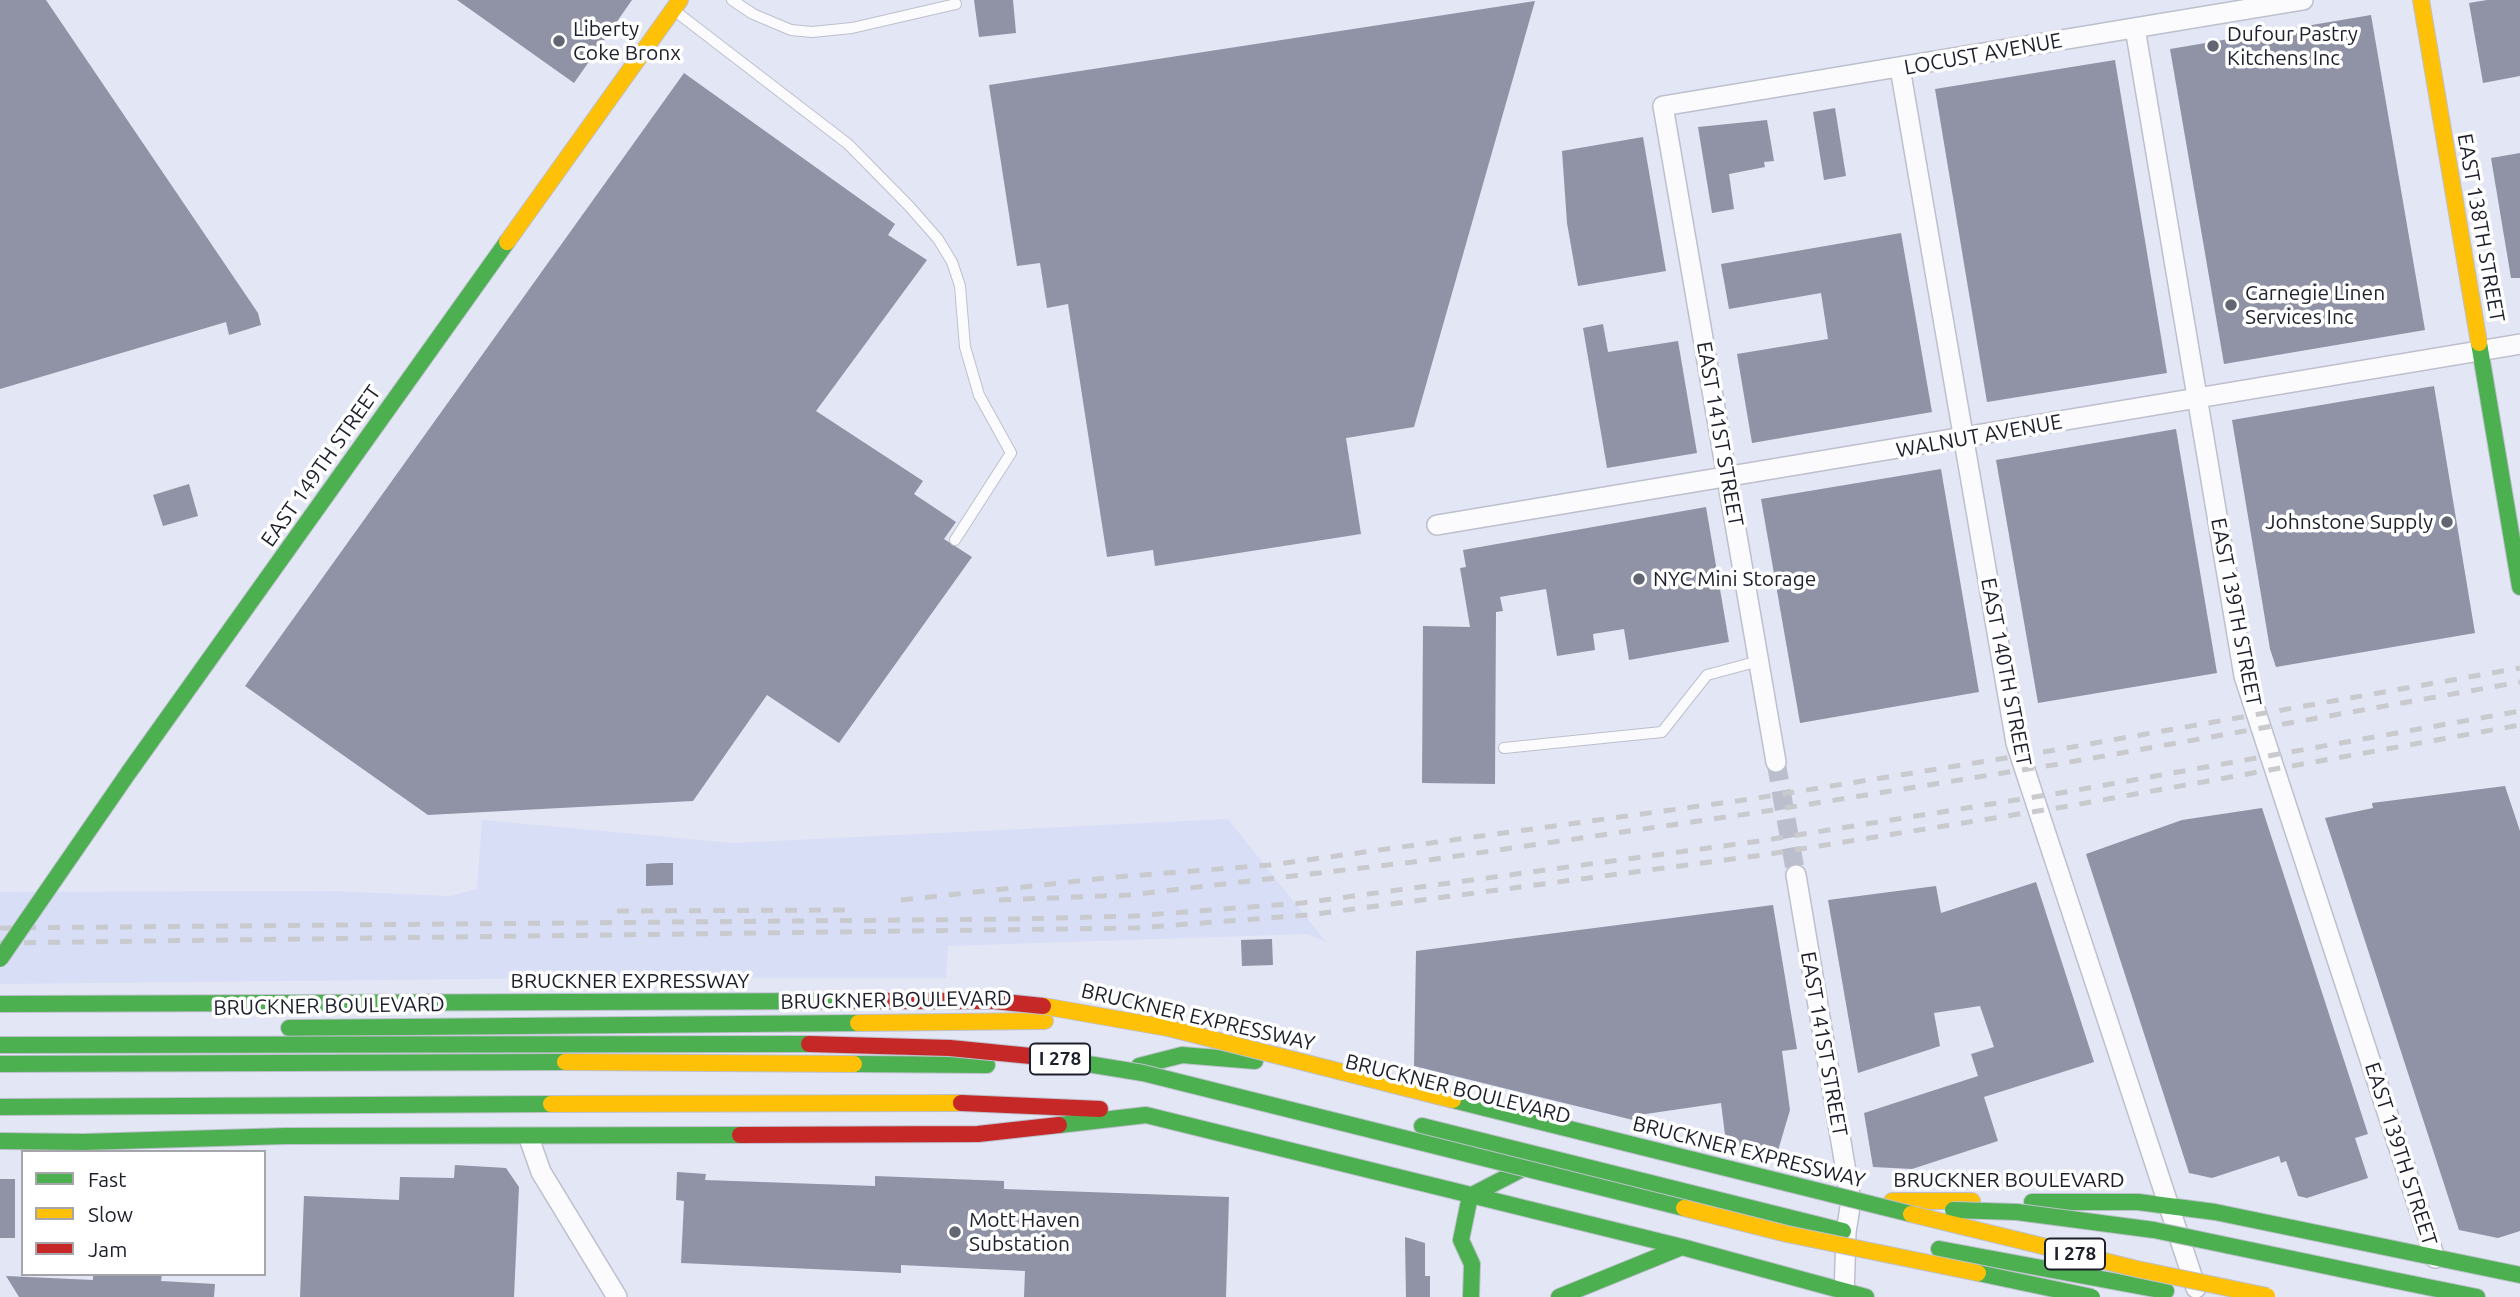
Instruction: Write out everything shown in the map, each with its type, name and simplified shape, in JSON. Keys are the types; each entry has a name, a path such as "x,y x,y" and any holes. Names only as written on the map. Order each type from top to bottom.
{"main road":[{"name":"EAST 138TH STREET","path":"2421,0 2520,587"},
{"name":"EAST 149TH STREET","path":"0,959 129,772 677,5"},
{"name":"BRUCKNER EXPRESSWAY","path":"0,1004 994,1001 1045,1006 1168,1028 1884,1208 2137,1269 2272,1296"},
{"name":"BRUCKNER BOULEVARD","path":"0,1031 1053,1021 1133,1031 1260,1061 1777,1193 1851,1201 2138,1202 2215,1212 2520,1275"},
{"path":"610,1024 757,1063"},
{"name":"I 278","path":"0,1045 754,1043 950,1048 1031,1055 1143,1073 1787,1234 2092,1297"},
{"path":"1139,1066 1182,1055 1260,1061"},
{"name":"BRUCKNER BOULEVARD","path":"0,1064 410,1061 1139,1066 1222,1076 1846,1232 2197,1297"},
{"path":"0,1107 967,1103 1077,1106 1146,1115 1682,1247 1844,1294 1866,1297"},
{"path":"0,1141 83,1142 286,1136 529,1138 978,1134 1146,1115"},
{"path":"1470,1196 1546,1156"},
{"path":"1470,1196 1461,1240 1472,1264 1471,1297"},
{"path":"1884,1208 2017,1212 2053,1219 2123,1225 2477,1297"},
{"path":"1559,1297 1682,1247"}],"street":[{"name":"LOCUST AVENUE","path":"1663,106 2302,0"},
{"name":"EAST 139TH STREET","path":"2135,28 2244,676 2435,1258"},
{"name":"EAST 140TH STREET","path":"1900,68 2016,743 2170,1206 2197,1297"},
{"name":"EAST 141ST STREET","path":"1663,106 1776,762"},
{"name":"WALNUT AVENUE","path":"1437,525 2520,344"},
{"name":"EAST 141ST STREET","path":"1796,875 1851,1201 1846,1232 1844,1294"},
{"path":"529,1138 541,1172 617,1297"}],"lane":[{"path":"732,0 753,14 791,30 812,32 852,29 956,4"},
{"path":"677,5 848,144 909,206 938,239 952,262 960,286 965,347 979,395 1011,453 955,540"},
{"path":"1504,748 1662,733 1707,675 1759,661"}],"shaded area":[{"path":"1228,819 1326,942 1307,934 948,946 946,978 572,978 0,984 0,892 331,891 449,896 477,889 482,820 733,843"}],"building":[{"path":"0,0 46,0 258,313 261,325 229,335 226,322 0,389"},
{"name":"Liberty Coke Bronx","path":"457,0 632,0 574,83"},
{"path":"974,0 1013,0 1016,33 979,37"},
{"path":"2520,0 2520,76 2483,83 2469,3"},
{"path":"1535,1 1414,427 1346,438 1361,534 1155,566 1153,550 1107,557 1068,304 1047,308 1040,263 1017,266 989,85"},
{"path":"2371,15 2425,330 2224,364 2170,49"},
{"path":"2115,60 2167,373 1987,402 1935,89"},
{"path":"684,73 895,224 888,235 927,260 816,411 923,481 914,494 956,522 944,539 972,557 839,743 767,695 693,801 428,815 245,686"},
{"path":"1835,108 1846,176 1824,180 1813,112"},
{"path":"1767,120 1774,161 1764,162 1765,167 1729,174 1734,209 1712,213 1698,127"},
{"path":"1643,137 1666,271 1578,286 1567,223 1562,151"},
{"path":"2520,153 2520,278 2511,278 2491,158"},
{"path":"1901,233 1932,412 1752,443 1737,354 1828,339 1821,293 1729,309 1721,264"},
{"path":"1603,324 1608,352 1678,341 1697,453 1607,468 1583,328"},
{"path":"2434,386 2475,633 2276,667 2270,649 2232,420"},
{"path":"2176,429 2217,673 2038,703 1996,460"},
{"path":"1941,469 1979,692 1800,723 1761,499"},
{"path":"189,484 198,516 163,526 153,495"},
{"path":"1706,507 1729,642 1629,660 1624,629 1593,634 1595,650 1557,656 1546,589 1500,597 1503,611 1496,612 1495,784 1422,783 1423,626 1470,627 1460,568 1466,567 1463,550"},
{"path":"2505,786 2520,831 2520,1231 2498,1238 2459,1230 2325,818 2373,808 2372,803"},
{"path":"2262,808 2368,1134 2355,1138 2368,1178 2307,1198 2298,1196 2286,1161 2281,1163 2279,1156 2212,1178 2189,1173 2086,854 2182,820"},
{"path":"673,863 673,885 646,886 646,864"},
{"path":"2036,882 2094,1062 1984,1097 1998,1141 1912,1169 1873,1167 1864,1113 1978,1076 1971,1054 1994,1047 1980,1006 1934,1013 1940,1046 1858,1073 1828,900 1936,886 1941,913"},
{"path":"1773,905 1797,1049 1782,1051 1790,1110 1777,1154 1726,1143 1721,1103 1632,1116 1633,1120 1414,1066 1416,951"},
{"path":"1272,939 1273,965 1242,966 1241,940"},
{"path":"455,1165 506,1168 519,1187 514,1297 300,1297 304,1196 399,1200 400,1177 454,1178"},
{"name":"Mott Haven Substation","path":"677,1172 706,1174 705,1180 875,1186 875,1176 1004,1181 1004,1189 1229,1197 1226,1297 1024,1297 1025,1271 901,1265 901,1273 681,1263 684,1201 676,1200"},
{"path":"0,1179 15,1179 15,1238 0,1238"},
{"path":"1405,1237 1425,1243 1425,1276 1430,1276 1430,1297 1406,1297"},
{"path":"6,1276 93,1280 93,1276 162,1276 161,1281 215,1284 214,1297 19,1297"}],"tunnel":[{"path":"1776,762 1796,875"}],"railway":[{"path":"901,900 1116,877 1270,865 1751,799 2055,750 2520,668"},
{"path":"999,900 1129,895 1422,861 1754,813 2059,764 2520,682"},
{"path":"0,928 1020,919 1133,916 1302,903 1760,841 2066,792 2520,711"},
{"path":"0,943 1136,928 1308,915 1763,855 2069,806 2520,725"},
{"path":"617,911 846,910"}],"traffic: fast":[{"path":"129,772 507,242"},
{"path":"2479,343 2520,587"},
{"path":"0,959 129,772"},
{"path":"0,1004 856,1001"},
{"path":"289,1028 858,1023"},
{"path":"0,1045 809,1044"},
{"path":"1139,1066 1182,1055 1255,1061"},
{"path":"1051,1058 1143,1073 1684,1208"},
{"path":"0,1064 565,1062"},
{"path":"854,1064 987,1065"},
{"path":"1453,1100 1911,1214"},
{"path":"0,1107 551,1104"},
{"path":"1059,1125 1146,1115"},
{"path":"1146,1115 1682,1247 1866,1297"},
{"path":"1422,1126 1843,1231"},
{"path":"0,1141 83,1142 286,1136 740,1135"},
{"path":"1471,1297 1472,1264 1461,1240 1470,1196 1532,1164"},
{"path":"2032,1202 2138,1202 2215,1212 2520,1275"},
{"path":"1953,1210 2017,1212 2154,1230 2388,1279"},
{"path":"1559,1297 1682,1247"},
{"path":"1939,1249 2166,1291"},
{"path":"1978,1273 2092,1297"},
{"path":"2388,1279 2477,1297"}],"traffic: slow":[{"path":"507,242 680,0"},
{"path":"2421,0 2479,343"},
{"path":"1043,1006 1168,1028 1453,1100"},
{"path":"858,1023 1045,1021"},
{"path":"565,1062 854,1064"},
{"path":"551,1104 961,1103"},
{"path":"1892,1201 1972,1201"},
{"path":"1684,1208 1787,1234 1978,1273"},
{"path":"1911,1214 2137,1269 2267,1296"}],"traffic: jam":[{"path":"856,1001 994,1001 1043,1006"},
{"path":"809,1044 950,1048 1051,1058"},
{"path":"961,1103 1100,1109"},
{"path":"740,1135 978,1134 1059,1125"}],"place":[{"name":"Liberty Coke Bronx","path":"559,41"},
{"name":"Dufour Pastry Kitchens Inc","path":"2213,46"},
{"name":"Carnegie Linen Services Inc","path":"2231,305"},
{"name":"Johnstone Supply","path":"2447,522"},
{"name":"NYC Mini Storage","path":"1639,579"},
{"name":"Mott Haven Substation","path":"955,1232"}]}
